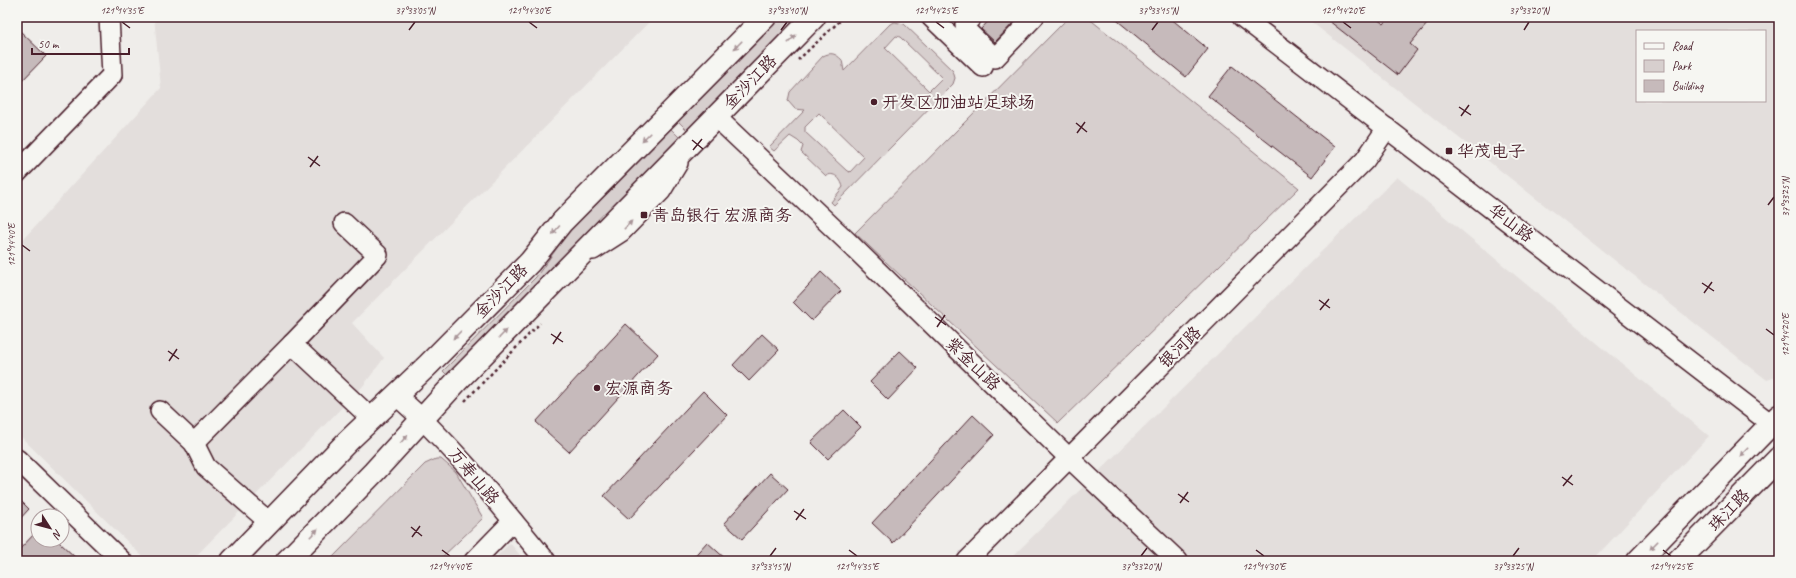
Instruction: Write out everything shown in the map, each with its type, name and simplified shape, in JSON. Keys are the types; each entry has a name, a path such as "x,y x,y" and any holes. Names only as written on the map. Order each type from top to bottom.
{"main road":[{"name":"金沙江路","path":"232,561 348,441 397,396 530,262 562,222 765,17"},
{"name":"金沙江路","path":"287,561 374,472 422,418 573,262 814,17"},
{"path":"1638,561 1776,423"},
{"name":"珠江路","path":"1678,561 1779,458"}],"street":[{"path":"17,173 112,75 109,17"},
{"path":"931,17 983,67"},
{"path":"972,17 965,24 966,30 995,58 1034,17"},
{"name":"华山路","path":"1242,17 1776,423"},
{"name":"紫金山路","path":"716,117 853,247 1069,458 1178,561"},
{"name":"银河路","path":"967,561 1365,160 1387,128"},
{"path":"194,443 378,255 344,223"},
{"path":"292,344 372,419"},
{"name":"万寿山路","path":"397,396 422,418 454,450 546,561"},
{"path":"160,411 194,443 206,467 269,522"},
{"path":"17,459 122,561"},
{"path":"474,561 513,521"}],"shaded area":[{"path":"154,17 654,17 352,323 384,358 363,386 191,561 147,561 17,433 17,246 161,88"},
{"path":"1305,17 1779,17 1779,376 1767,380"},
{"path":"1397,177 1709,436 1592,561 1008,561"},
{"path":"510,543 525,561 492,561"}],"green space":[{"path":"781,17 801,17 688,131 678,121"},
{"path":"1069,17 1087,17 1299,188 1058,423 855,233"},
{"path":"895,22 904,24 953,71 955,78 953,84 834,205 831,202 843,187 841,181 832,174 826,176 801,152 803,146 798,141 790,136 774,151 769,147 805,110 795,109 788,101 790,92 823,56 833,54 837,56 842,60 844,71 890,24","holes":["896,36 900,37 942,78 929,91 885,48","819,113 864,157 850,172 847,171 805,132 805,127"]},
{"path":"671,129 680,138 448,376 443,371 536,277 568,233"},
{"path":"436,459 441,459 456,472 483,518 438,561 329,561 425,464"}],"building":[{"path":"992,17 1019,17 995,42 981,29"},
{"path":"1113,17 1169,17 1208,49 1186,77"},
{"path":"1324,17 1374,17 1384,24 1390,17 1433,17 1410,44 1417,50 1398,75"},
{"path":"17,28 46,56 17,86"},
{"path":"1232,66 1335,147 1312,177 1208,96"},
{"path":"821,272 841,291 812,321 793,302"},
{"name":"宏源商务","path":"626,324 658,354 569,452 536,422"},
{"path":"762,334 779,350 749,381 733,365"},
{"path":"900,351 918,368 888,400 870,382"},
{"path":"703,391 727,415 629,519 604,496"},
{"path":"844,410 861,427 828,459 811,442"},
{"path":"973,415 994,435 893,543 872,523"},
{"path":"770,473 788,489 742,539 724,523"},
{"path":"17,497 29,509 17,522"},
{"path":"30,538 30,548 65,548 79,561 17,561 17,552"},
{"path":"707,542 728,561 690,561"}],"place":[{"name":"开发区加油站足球场","path":"874,102"},
{"name":"华茂电子","path":"1449,151"},
{"name":"青岛银行 宏源商务","path":"644,215"},
{"name":"宏源商务","path":"597,388"}]}
